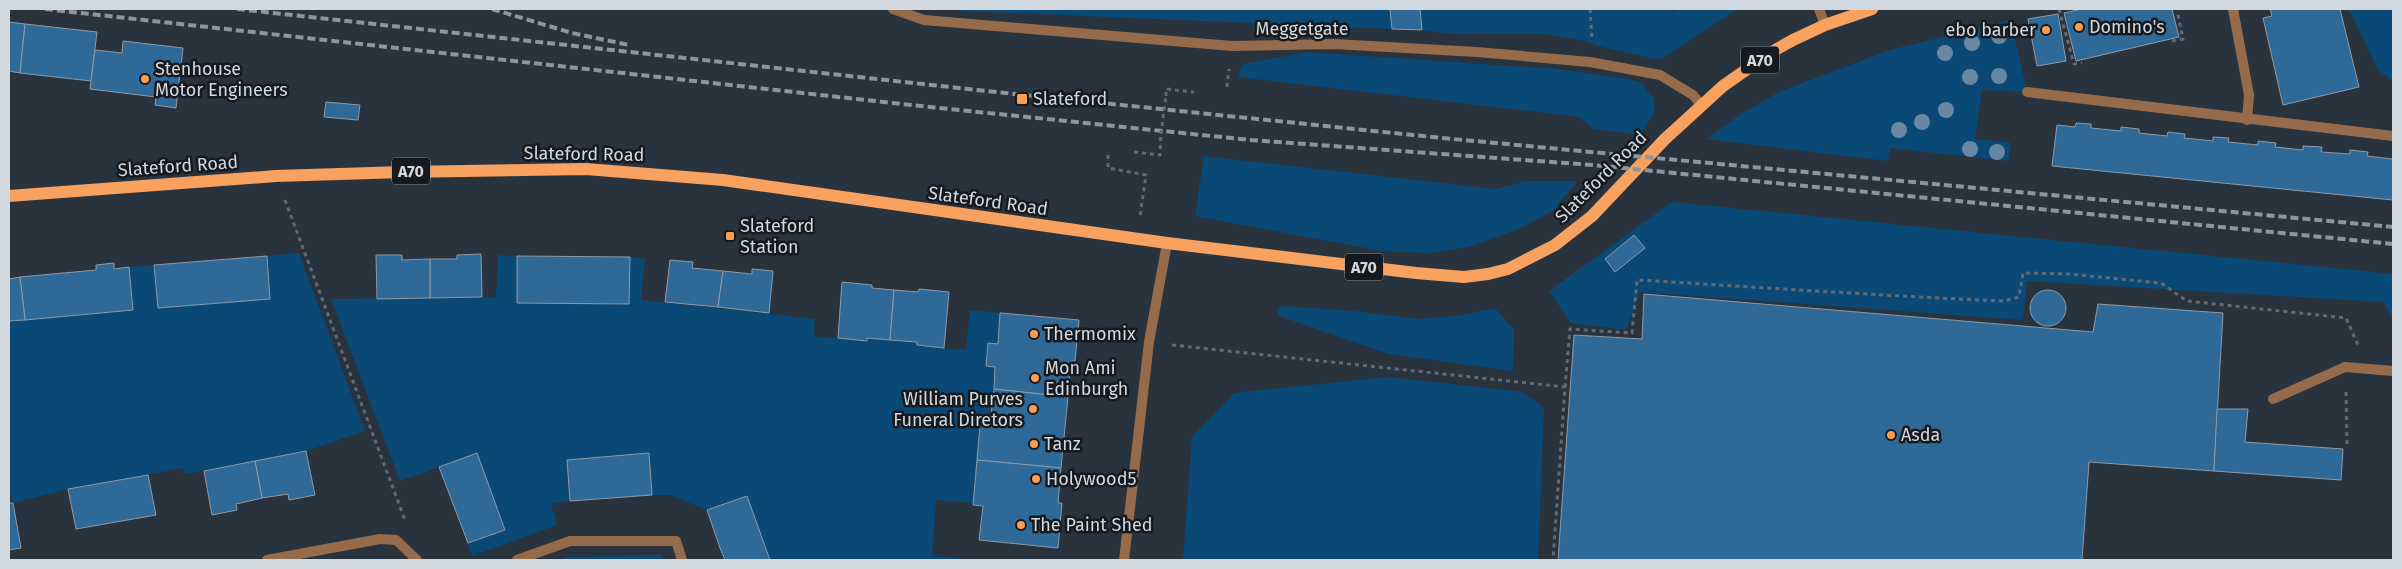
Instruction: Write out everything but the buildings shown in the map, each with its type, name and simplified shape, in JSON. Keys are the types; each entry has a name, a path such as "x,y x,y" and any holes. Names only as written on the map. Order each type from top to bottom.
{"main road":[{"name":"Slateford Road","path":"9,196 276,176 586,169 722,180 1136,239 1416,273 1464,277 1508,269 1555,245 1592,216 1665,139 1702,105 1770,53 1825,25 1872,9"}],"street":[{"name":"Meggetgate","path":"893,9 924,20 1232,46 1334,44 1476,52 1590,62 1660,75 1694,96 1702,105"},
{"path":"1819,9 1825,25"},
{"path":"2233,9 2249,95 2247,120"},
{"path":"2027,92 2247,120 2393,136"},
{"path":"1124,560 1149,342 1167,243"},
{"path":"2273,399 2345,367 2393,371"},
{"path":"267,560 380,539 396,540 417,560"},
{"path":"517,560 570,542 676,542 682,560"}],"path":[{"path":"1590,9 1593,36"},
{"path":"2059,9 2074,64 2082,63"},
{"path":"2172,41 2183,39 2178,15"},
{"path":"1134,152 1160,155 1166,89 1194,92"},
{"path":"1108,155 1108,168 1146,175 1136,239"},
{"path":"276,176 405,520 396,540"},
{"path":"1553,560 1570,329 1632,332 1637,280 1813,292 1855,292 1905,297 2004,301 2019,296 2023,273 2068,274 2161,283 2186,301 2346,318 2368,369"},
{"path":"1149,342 1565,387"},
{"path":"2345,367 2347,444"}],"shaded area":[{"path":"955,9 1390,9 1392,29 966,11"},
{"path":"1420,9 1671,9 1673,12 1680,9 1737,9 1660,60 1602,47 1585,41 1545,34 1455,34 1422,30"},
{"path":"2349,9 2393,9 2393,81 2378,70"},
{"path":"2011,20 2027,92 1982,90 1975,139 2011,143 2008,161 1890,148 1888,161 1707,139 1738,116 1779,92 1890,50"},
{"path":"1308,52 1557,69 1629,79 1641,83 1654,98 1655,110 1641,135 1593,129 1579,117 1238,77 1242,64"},
{"path":"1204,156 1494,189 1528,181 1577,181 1554,210 1521,228 1469,247 1428,253 1382,251 1195,216"},
{"path":"1672,202 2393,274 2393,318 2383,302 2027,281 2023,320 1640,292 1626,330 1571,323 1549,291"},
{"path":"299,253 365,431 306,451 184,474 183,468 68,489 13,503 9,487 9,321 133,310 129,267 154,265 158,308 270,299 267,256"},
{"path":"498,255 517,256 517,303 629,304 630,257 645,259 641,300 815,319 814,336 867,341 867,338 917,342 917,346 966,350 970,310 1000,313 998,344 988,344 986,365 995,367 994,384 973,503 936,500 932,556 980,560 770,560 747,496 707,510 670,495 652,495 649,453 567,460 570,501 551,504 557,525 472,556 468,543 505,529 477,454 400,481 331,299 496,298"},
{"path":"1282,306 1353,311 1419,319 1457,316 1495,308 1514,330 1513,371 1389,354 1279,316 1277,311"},
{"path":"1387,377 1523,392 1544,408 1538,560 1183,560 1192,437 1234,393"},
{"path":"661,555 663,560 559,560 567,557"}],"railway":[{"path":"45,9 911,105 1250,140 1593,165 2393,244"},
{"path":"237,9 1005,93 1442,138 2393,227"},
{"path":"492,9 572,33 629,45"}],"place":[{"name":"Domino's","path":"2079,27"},
{"name":"ebo barber","path":"2046,30"},
{"name":"Stenhouse Motor Engineers","path":"145,79"},
{"name":"Slateford","path":"1022,99"},
{"name":"Slateford Station","path":"730,236"},
{"name":"Thermomix","path":"1034,334"},
{"name":"Mon Ami Edinburgh","path":"1035,378"},
{"name":"William Purves Funeral Diretors","path":"1033,409"},
{"name":"Asda","path":"1891,435"},
{"name":"Tanz","path":"1034,444"},
{"name":"Holywood5","path":"1036,479"},
{"name":"The Paint Shed","path":"1021,525"}]}
